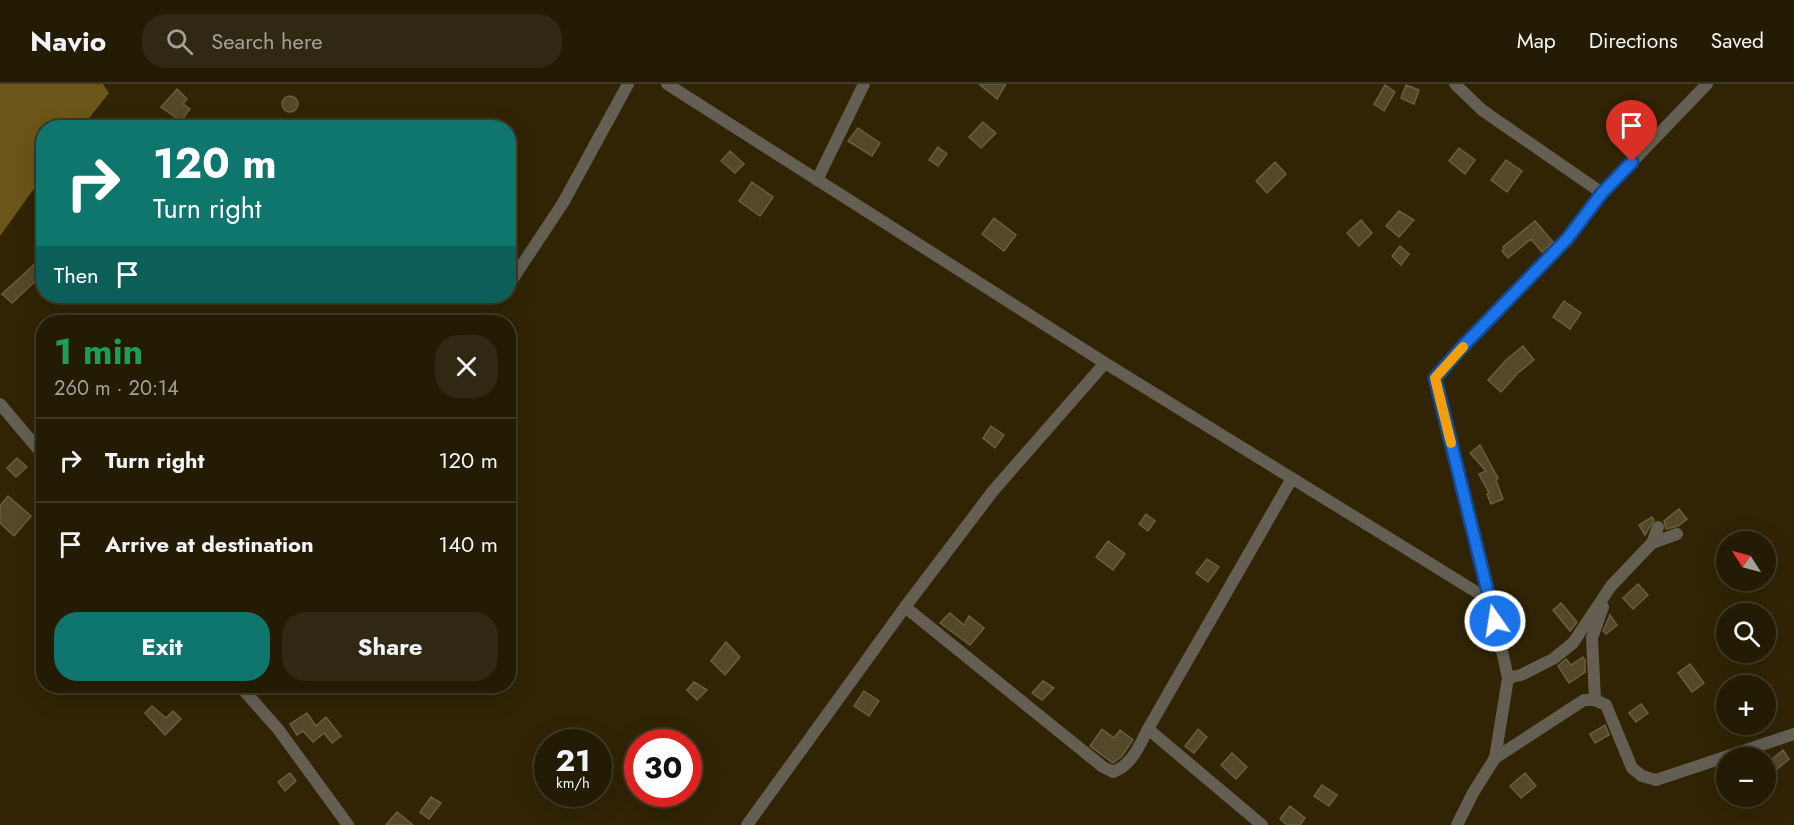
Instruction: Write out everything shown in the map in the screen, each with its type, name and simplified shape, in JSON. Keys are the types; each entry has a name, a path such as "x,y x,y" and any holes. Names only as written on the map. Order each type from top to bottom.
{"street":[{"path":"516,274 563,203 627,84"},
{"path":"667,84 1105,363 1491,601"},
{"path":"817,180 864,84"},
{"path":"1455,84 1482,110 1602,193"},
{"path":"1457,825 1473,793 1495,758 1508,678 1435,378 1567,239 1602,193 1707,84"},
{"path":"747,825 905,607 993,491 1105,363"},
{"path":"0,404 36,447"},
{"path":"905,607 1102,767 1113,772 1122,769 1131,761 1292,480"},
{"path":"1508,678 1521,675 1552,659 1573,643 1611,586 1652,543 1658,527"},
{"path":"1652,543 1677,534"},
{"path":"1595,700 1592,638 1611,586"},
{"path":"246,693 278,729 348,825"},
{"path":"1495,758 1584,700 1595,700 1606,705 1632,768 1642,776 1656,780 1794,734"},
{"path":"1148,729 1262,825"}],"shaded area":[{"path":"0,84 103,84 109,93 88,120 36,120 36,186 0,236"}],"building":[{"path":"979,84 1006,84 997,99"},
{"path":"1385,85 1395,92 1384,111 1374,104"},
{"path":"1406,85 1419,90 1414,104 1401,98"},
{"path":"177,89 187,99 183,104 190,109 180,120 161,107"},
{"path":"287,96 293,96 298,104 296,110 287,112 282,107 282,101"},
{"path":"983,122 996,133 981,148 969,137"},
{"path":"858,128 880,143 872,156 848,141"},
{"path":"938,147 947,154 938,166 929,160"},
{"path":"1459,148 1475,160 1465,174 1449,161"},
{"path":"730,151 744,164 735,173 721,161"},
{"path":"1506,160 1522,171 1507,192 1491,180"},
{"path":"1275,162 1286,174 1267,193 1256,181"},
{"path":"752,182 773,197 760,216 739,201"},
{"path":"1399,211 1414,220 1399,237 1386,226"},
{"path":"994,218 1016,235 1004,251 982,234"},
{"path":"1361,220 1372,233 1359,246 1347,233"},
{"path":"1535,221 1553,242 1542,252 1531,239 1508,258 1502,251 1503,247"},
{"path":"1400,246 1409,254 1401,265 1392,256"},
{"path":"36,263 36,280 12,303 2,294"},
{"path":"1564,301 1581,313 1570,329 1553,317"},
{"path":"1523,346 1534,360 1518,373 1501,392 1488,380 1506,360"},
{"path":"991,426 1004,435 995,448 983,438"},
{"path":"1480,445 1498,478 1496,480 1503,499 1491,504 1487,494 1489,493 1479,474 1486,471 1470,453"},
{"path":"17,458 27,467 16,477 7,468"},
{"path":"8,496 31,516 14,536 0,523 0,506"},
{"path":"1679,509 1687,519 1678,526 1666,529 1664,521"},
{"path":"1146,514 1155,521 1148,531 1139,524"},
{"path":"1652,517 1654,520 1645,535 1639,525"},
{"path":"1108,541 1125,554 1113,570 1096,557"},
{"path":"1207,559 1219,567 1208,582 1196,573"},
{"path":"1638,584 1648,595 1633,609 1623,598"},
{"path":"1561,603 1577,622 1570,631 1553,610"},
{"path":"950,613 964,625 969,616 984,628 970,645 940,623"},
{"path":"1610,615 1617,625 1606,634 1603,631"},
{"path":"726,642 740,657 725,675 711,661"},
{"path":"1583,657 1585,672 1569,683 1558,666 1566,659 1571,665"},
{"path":"1690,664 1704,683 1692,692 1678,673"},
{"path":"1043,681 1054,688 1042,700 1032,693"},
{"path":"694,682 707,690 697,700 687,690"},
{"path":"864,691 879,701 869,716 854,706"},
{"path":"1641,704 1648,713 1636,722 1629,713"},
{"path":"152,706 166,718 173,711 181,719 165,735 145,713"},
{"path":"307,713 316,726 326,717 341,736 332,743 324,733 313,742 303,731 297,735 290,724"},
{"path":"1605,725 1609,735 1595,743 1590,734"},
{"path":"1102,729 1114,738 1120,730 1133,740 1122,756 1113,763 1090,746"},
{"path":"1198,729 1207,737 1194,753 1185,746"},
{"path":"1783,750 1789,759 1776,770 1776,756"},
{"path":"1232,753 1247,767 1236,779 1221,765"},
{"path":"290,773 296,781 285,791 278,782"},
{"path":"1525,773 1536,786 1521,798 1510,786"},
{"path":"1322,785 1337,795 1329,806 1314,796"},
{"path":"431,797 441,803 429,819 420,812"},
{"path":"1290,806 1305,818 1300,825 1287,825 1280,819"},
{"path":"397,812 413,825 386,825"}],"slow traffic":[{"path":"1451,443 1435,378 1463,347"}],"route":[{"path":"1495,621 1435,378 1567,239 1602,193 1632,162"}]}
